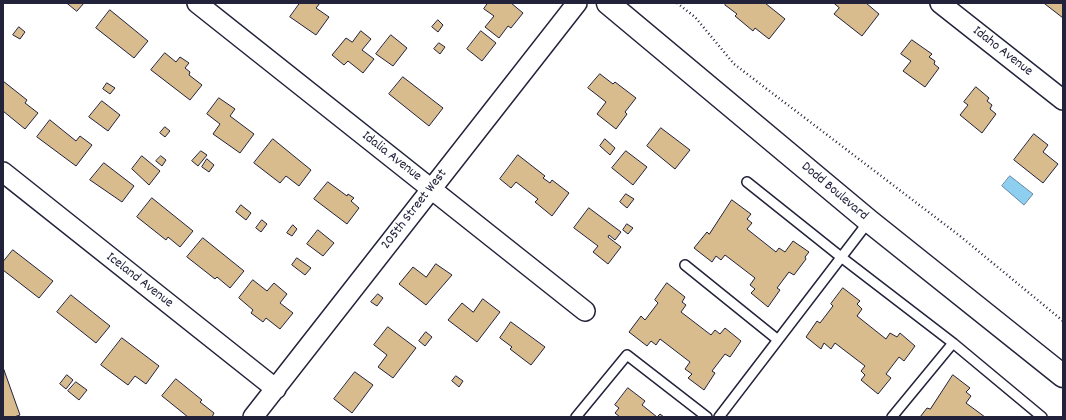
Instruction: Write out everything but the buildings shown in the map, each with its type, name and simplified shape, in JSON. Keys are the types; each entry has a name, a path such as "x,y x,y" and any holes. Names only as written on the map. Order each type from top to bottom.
{"main road":[{"name":"Dodd Boulevard","path":"608,3 869,221 1063,376"}],"street":[{"name":"Idalia Avenue","path":"197,3 586,311"},
{"name":"205th Street West","path":"253,417 577,3"},
{"name":"Idaho Avenue","path":"940,3 1063,100"},
{"name":"Iceland Avenue","path":"3,172 276,389"}],"lane":[{"path":"747,182 841,257 953,343 1042,417"},
{"path":"719,417 869,221"},
{"path":"686,265 778,340"},
{"path":"892,417 953,343"},
{"path":"576,417 627,355 707,417"}],"path":[{"path":"677,3 695,17 734,64 960,236 1063,321"}],"water":[{"path":"1010,176 1033,194 1024,205 1002,186"}]}
